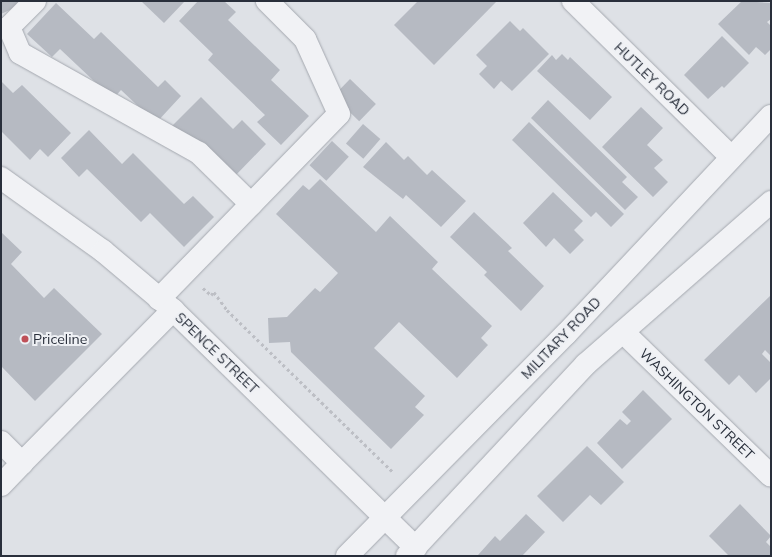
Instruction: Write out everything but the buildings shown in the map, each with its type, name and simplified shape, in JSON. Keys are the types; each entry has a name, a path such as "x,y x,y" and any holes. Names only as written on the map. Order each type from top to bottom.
{"street":[{"path":"35,1 9,27 20,53 198,154 251,204"},
{"path":"1,485 166,304 186,271 339,114 305,39 267,1"},
{"name":"HUTLEY ROAD","path":"573,1 731,156"},
{"name":"MILITARY ROAD","path":"347,556 566,334 731,156 771,116"},
{"name":"SPENCE STREET","path":"1,178 103,251 166,304 386,517 411,552"},
{"path":"411,552 586,364 771,202"},
{"name":"WASHINGTON STREET","path":"623,332 771,476"},
{"path":"1,442 22,463"}],"path":[{"path":"186,271 211,295 214,292 227,310 411,490"}],"place":[{"name":"Priceline","path":"25,339"}]}
